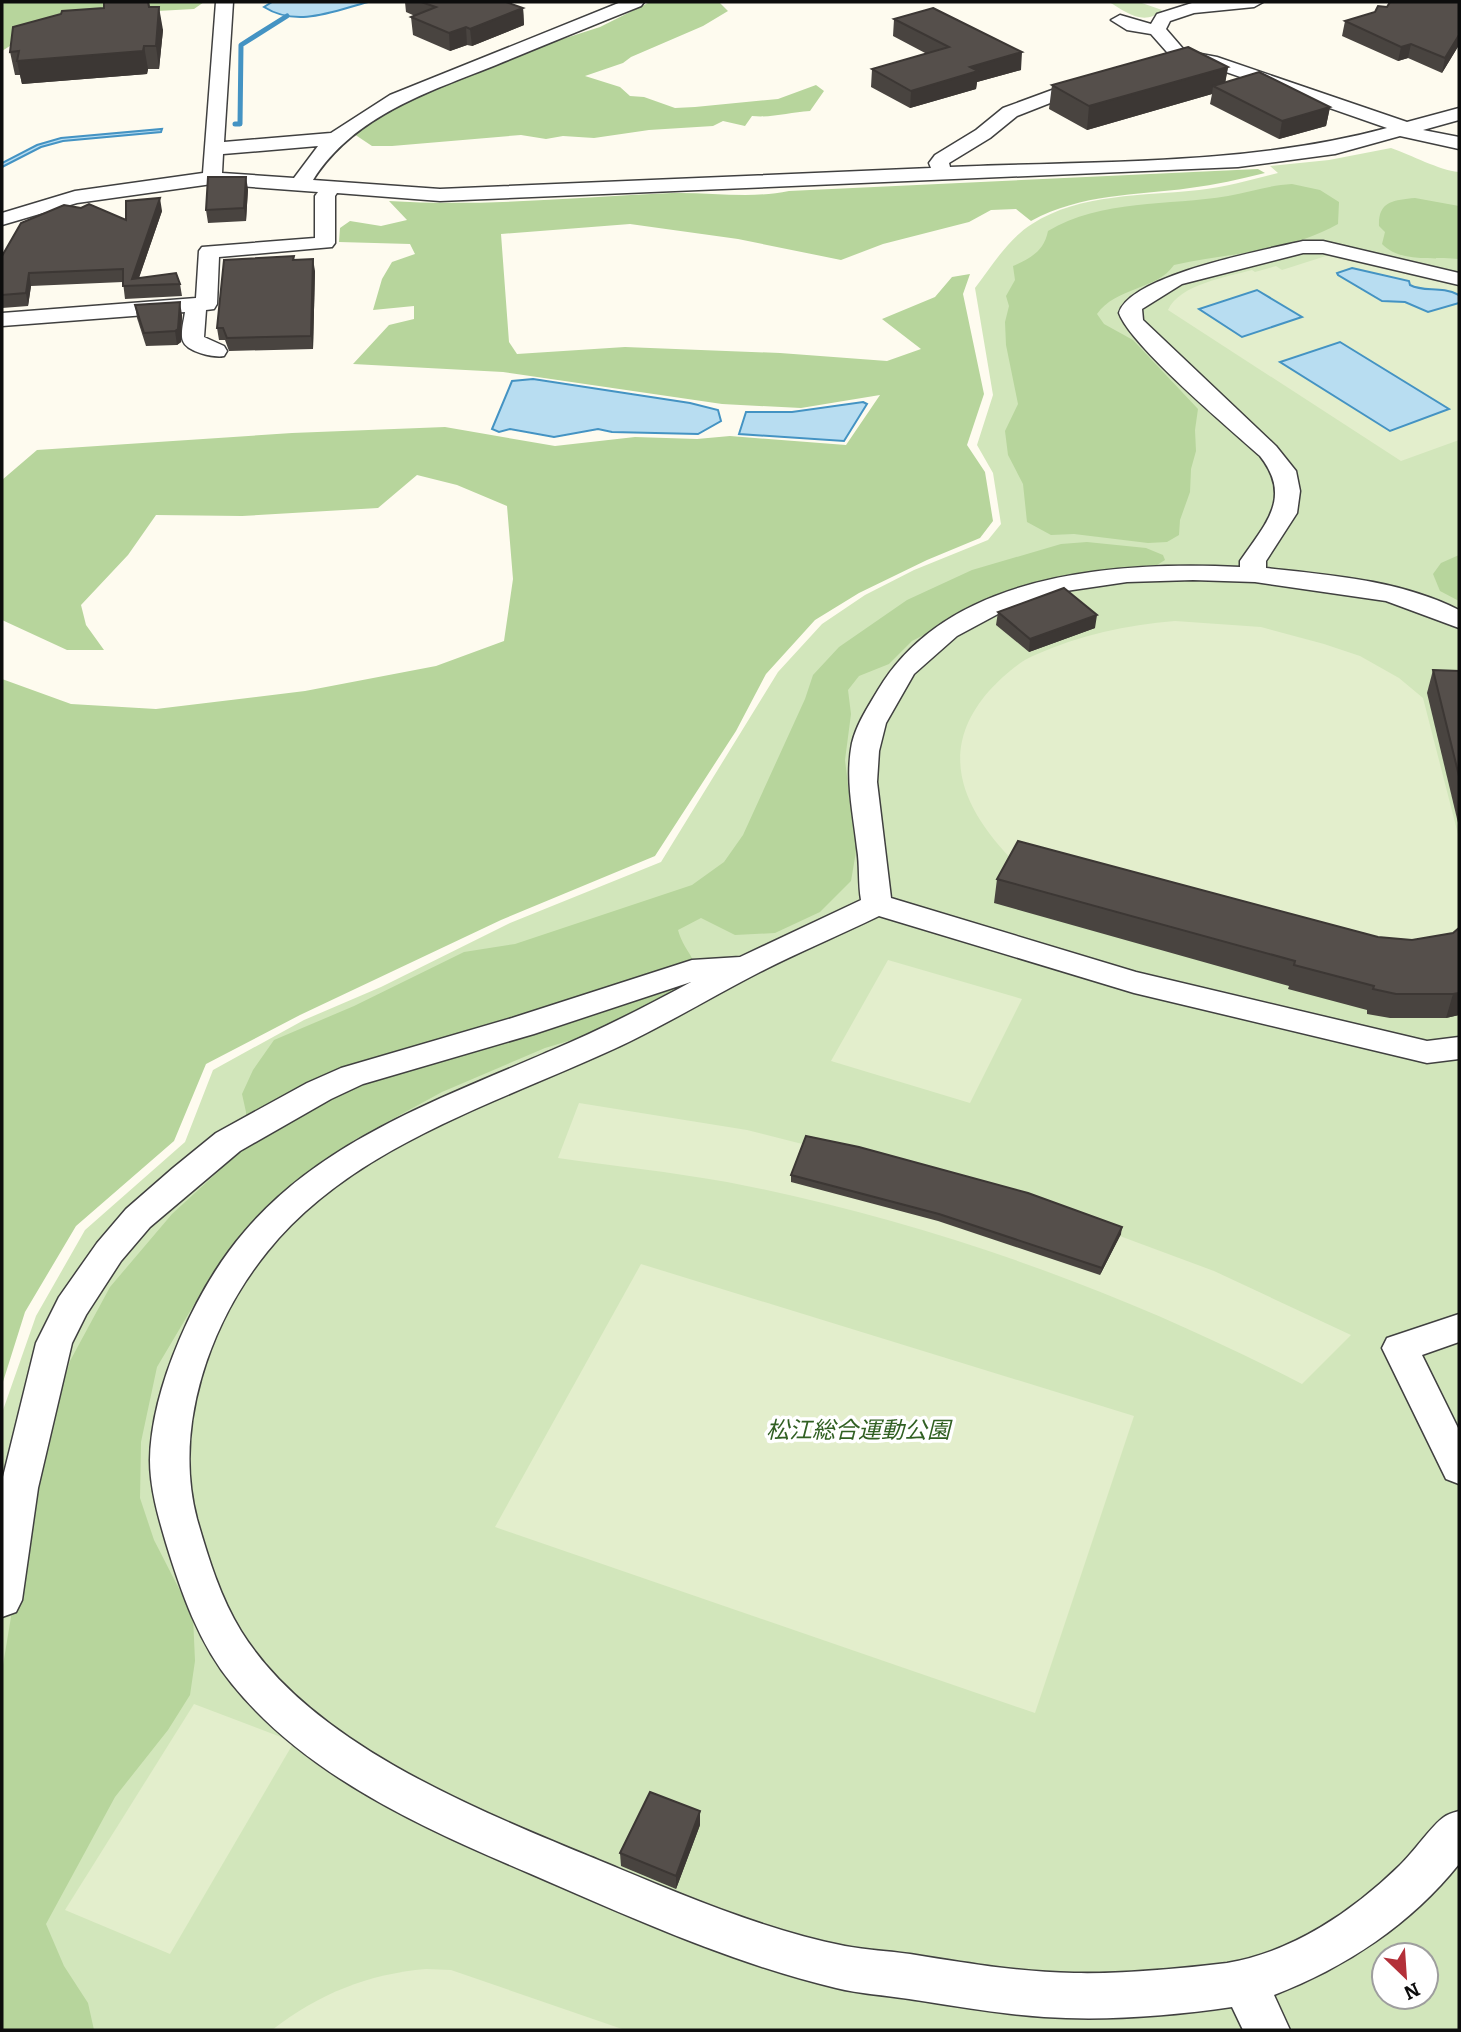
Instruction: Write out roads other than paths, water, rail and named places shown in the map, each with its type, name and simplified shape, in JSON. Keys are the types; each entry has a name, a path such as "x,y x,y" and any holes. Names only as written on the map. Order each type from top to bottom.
{"street":[{"path":"212,178 224,2"},
{"path":"300,184 333,139 364,117 397,99 635,2"},
{"path":"1152,2 1178,11"},
{"path":"1157,30 1163,18 1178,11 1254,2"},
{"path":"1120,20 1133,26 1157,30 1180,56"},
{"path":"1156,59 1180,56 1204,59 1405,130 1459,143"},
{"path":"942,173 939,163 942,159 983,134 1010,112 1038,99 1112,74"},
{"path":"2,226 75,197 212,178 440,195 1251,159 1311,153 1459,114"},
{"path":"214,149 333,139"},
{"path":"2,320 206,304 209,251 325,243 325,196 332,187"},
{"path":"1253,573 1253,561 1285,513 1288,491 1284,471 1268,451 1176,366 1133,322 1130,313 1132,306 1175,279 1303,247 1323,247 1459,279"},
{"path":"196,305 193,340 216,351"},
{"path":"877,905 872,878 873,858 863,799 866,740 872,720 894,681 937,636 971,616 1012,599 1090,580 1133,574 1253,573 1379,590 1417,600 1459,620"},
{"path":"1459,1048 1427,1052 1135,982 877,905 750,965 660,1014 403,1132 342,1163 301,1196 257,1239 200,1331 172,1425 169,1463 180,1526 203,1596 221,1636 252,1677 286,1713 384,1783 505,1842 734,1935 838,1967 908,1976 986,1991 1067,1998 1129,1996 1244,1982 1292,1965 1358,1928 1437,1861 1459,1831"},
{"path":"2,1600 19,1488 54,1343 72,1307 109,1252 138,1218 185,1177 228,1142 319,1091 352,1076 523,1026 692,971 750,965"},
{"path":"1459,1328 1400,1348 1459,1468"},
{"path":"1244,1982 1267,2030"}],"water":[{"path":"272,2 368,2 316,16 302,17 277,13 264,7"},
{"path":"162,129 161,132 63,141 41,147 2,167 2,163 37,145 61,138"},
{"path":"1352,268 1409,281 1410,285 1421,289 1452,292 1459,295 1459,303 1428,312 1405,302 1382,301 1337,273"},
{"path":"1257,290 1302,317 1242,337 1199,309"},
{"path":"1340,342 1449,409 1390,431 1280,362"},
{"path":"533,379 690,403 718,410 721,421 698,434 612,432 598,429 554,437 510,429 499,432 492,429 512,381"},
{"path":"863,402 867,404 844,441 739,434 746,412 792,412"}],"waterway":[{"path":"235,124 240,124 241,45 287,16"}],"park label":[{"name":"松江総合運動公園","path":"858,1430"}]}
